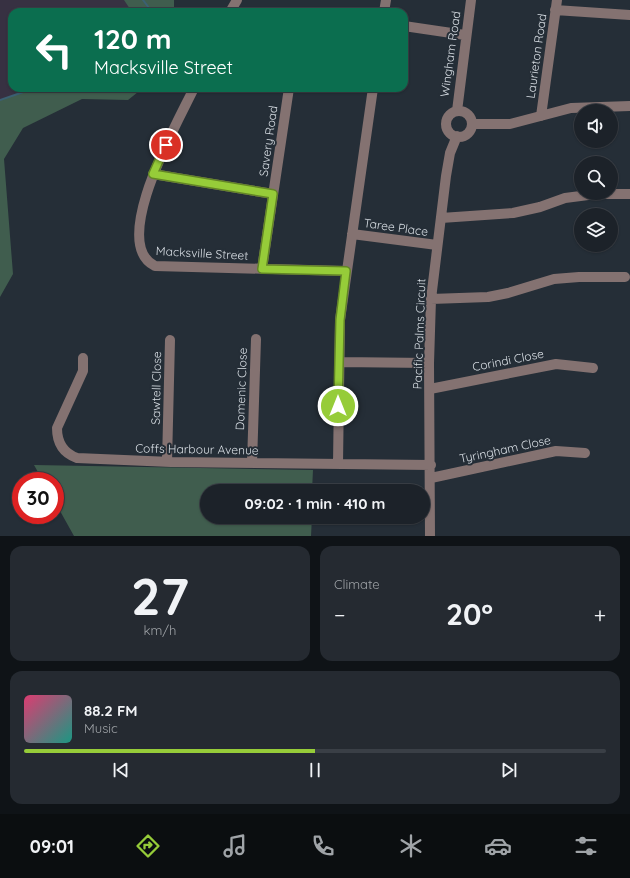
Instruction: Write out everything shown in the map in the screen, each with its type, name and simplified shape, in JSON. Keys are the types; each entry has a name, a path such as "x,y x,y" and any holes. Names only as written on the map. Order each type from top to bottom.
{"street":[{"name":"Wingham Road","path":"457,111 465,35 471,0"},
{"path":"556,5 630,16"},
{"name":"Laurieton Road","path":"541,116 556,5"},
{"path":"408,27 465,35"},
{"name":"Macksville Street","path":"192,92 153,174 144,199 141,217 141,252 149,263 155,266 346,271"},
{"name":"Savery Road","path":"262,269 288,92"},
{"path":"338,464 340,320 372,92"},
{"path":"472,124 510,124 571,108 630,106"},
{"path":"457,111 468,114 472,124 466,134 457,136 450,133 446,125 448,116 457,111"},
{"name":"Pacific Palms Circuit","path":"430,536 431,465 429,363 431,299 450,153 457,136"},
{"path":"153,174 273,194"},
{"path":"441,218 513,213 540,207 565,198 596,194 630,194"},
{"name":"Taree Place","path":"352,234 437,246"},
{"path":"431,299 488,297 508,293 554,279 579,277 625,277"},
{"name":"Domenic Close","path":"252,463 256,339"},
{"name":"Sawtell Close","path":"167,462 170,340"},
{"name":"Coffs Harbour Avenue","path":"83,358 83,371 57,428 57,436 63,449 69,455 77,458 167,462 431,465"},
{"path":"339,362 429,363"},
{"name":"Corindi Close","path":"430,389 556,364 593,368"},
{"name":"Tyringham Close","path":"431,478 556,451 585,453"}],"shaded area":[{"path":"0,0 143,0 149,8 8,8 8,92 23,92 0,100"}],"green space":[{"path":"124,0 174,0 174,8 129,8"},
{"path":"23,92 138,92 128,100 82,99 23,128 4,159 13,274 0,297 0,100"},
{"path":"34,465 313,470 312,484 200,484 200,524 312,524 311,536 74,536 64,518 64,472 38,472"}],"waterway":[{"path":"143,0 149,8"},
{"path":"0,100 23,92"}],"route":[{"path":"166,145 153,174 273,194 262,269 346,271 340,320 338,406"}]}
